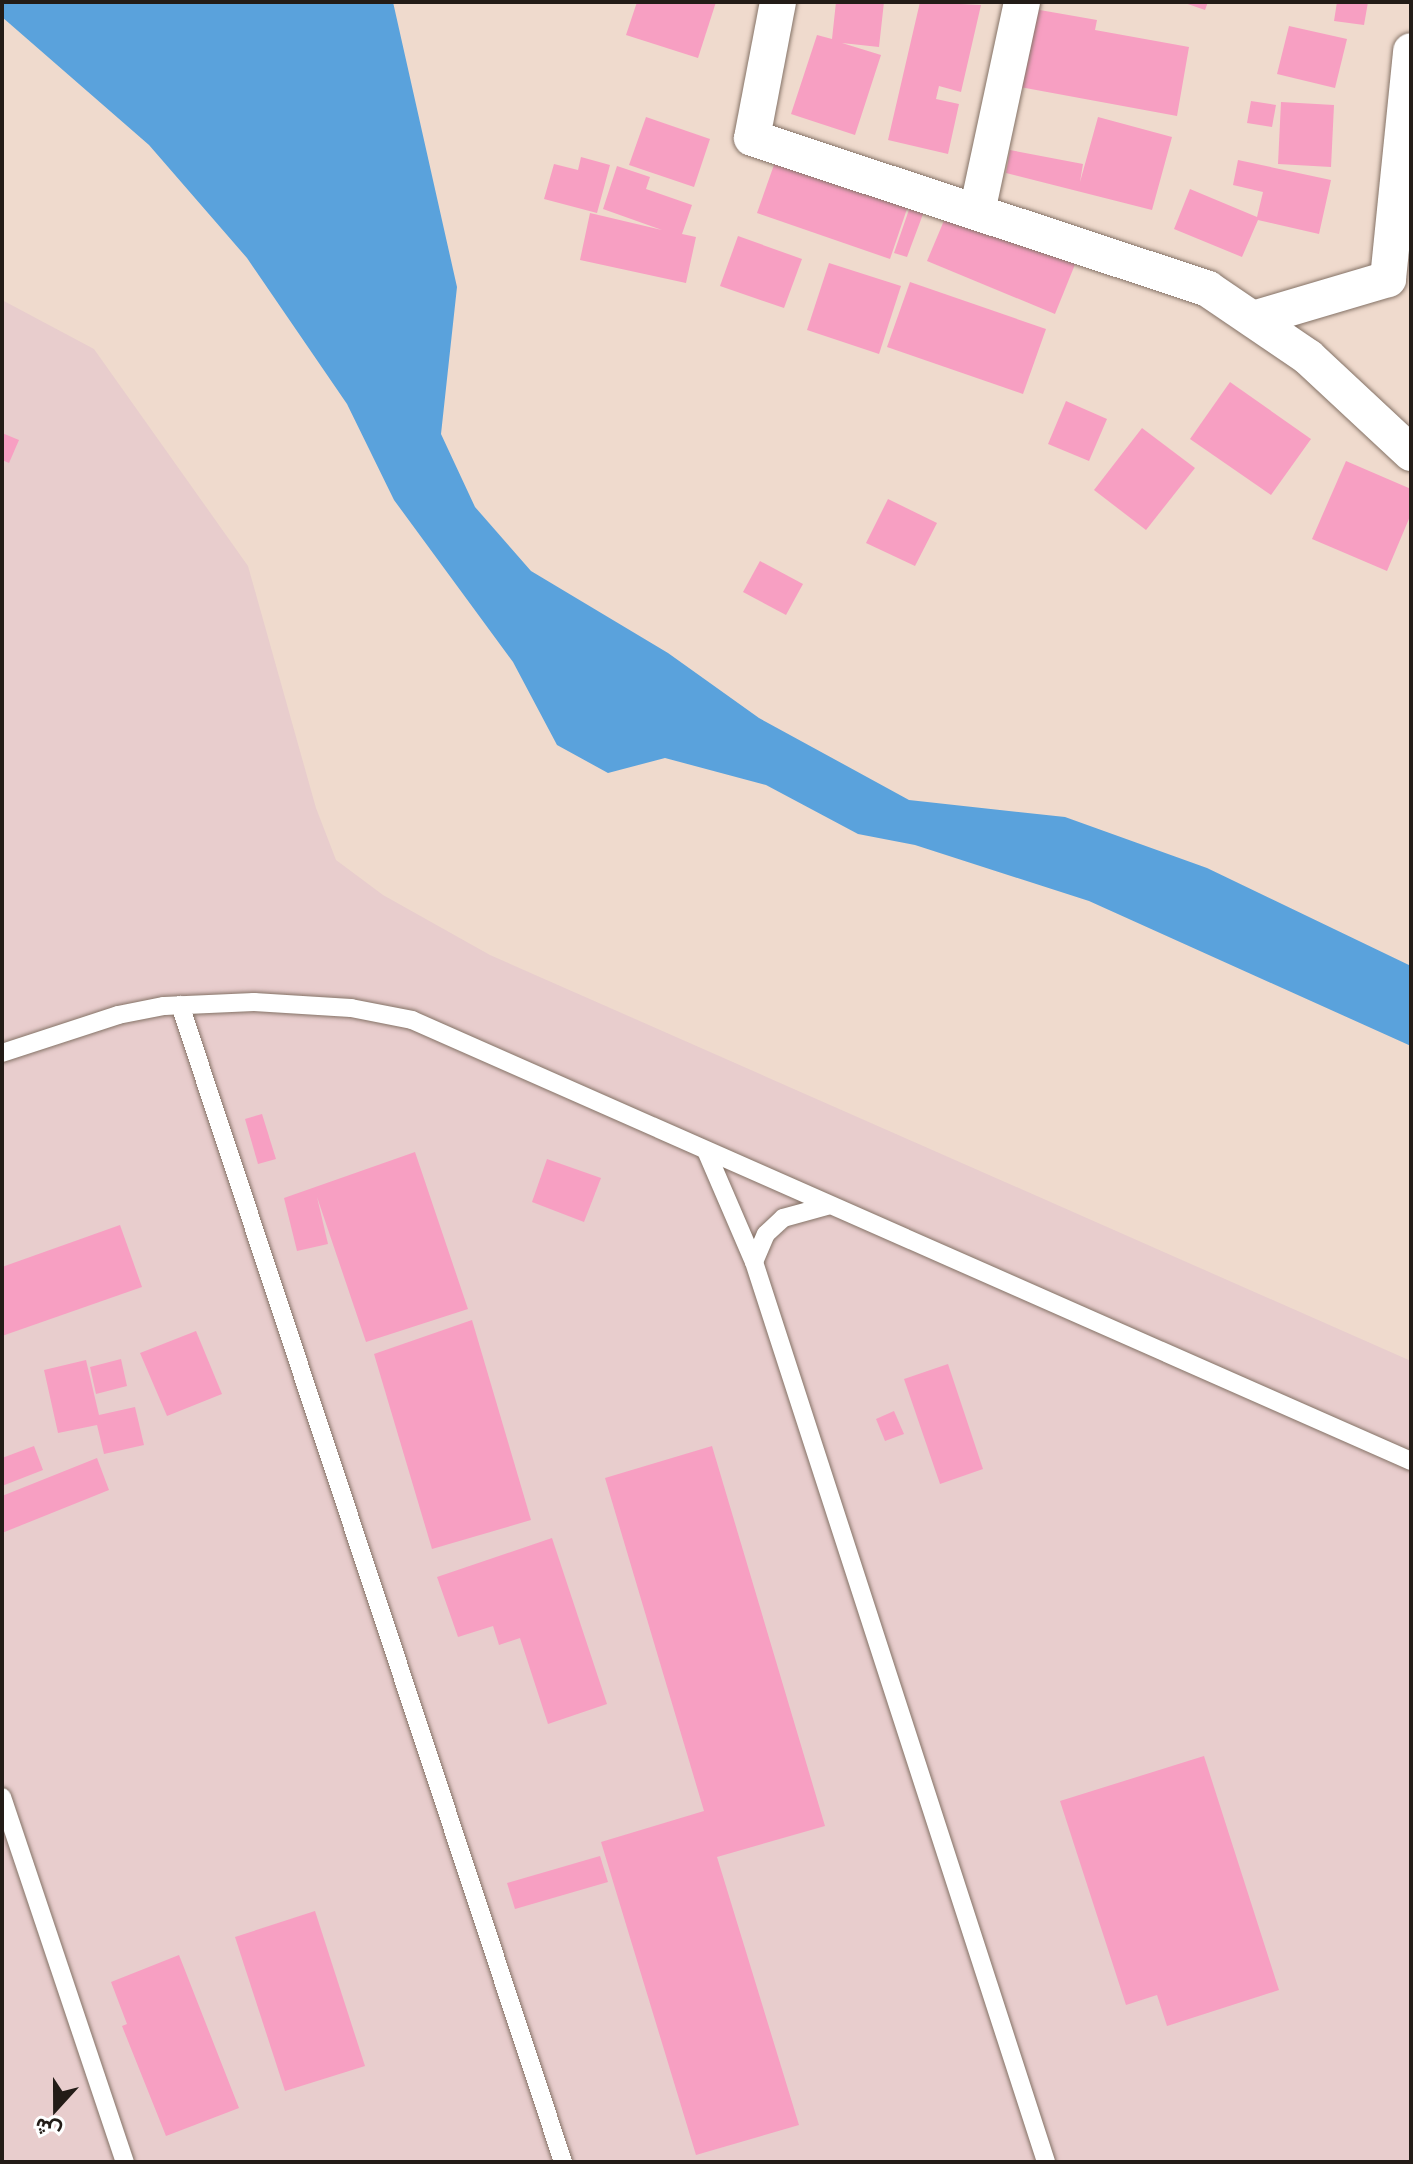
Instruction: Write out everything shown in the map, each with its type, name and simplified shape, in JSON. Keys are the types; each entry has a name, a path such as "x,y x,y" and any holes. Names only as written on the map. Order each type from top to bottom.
{"street":[{"path":"778,2 752,138 1208,289 1308,357 1411,453"},
{"path":"977,212 1022,2"},
{"path":"1253,319 1399,288 1410,66"}],"lane":[{"path":"2,1053 118,1015 180,1005 254,1002 351,1008 412,1020 827,1206 1411,1461"},
{"path":"180,1005 563,2162"},
{"path":"707,1153 754,1262 1046,2162"},
{"path":"754,1262 766,1234 783,1218 827,1206"},
{"path":"2,1797 125,2162"}],"shaded area":[{"path":"2,300 94,349 248,566 316,808 336,860 383,895 490,955 1411,1361 1411,2162 2,2162"}],"water":[{"path":"2,2 393,2 457,287 441,434 475,507 531,571 668,653 759,718 909,800 1065,817 1207,868 1411,966 1411,1046 1089,901 915,845 858,834 766,785 665,758 608,773 557,745 513,662 394,500 347,404 247,258 149,145 2,17"}],"building":[{"path":"637,2 716,2 698,58 626,35"},
{"path":"836,2 884,2 879,47 842,43 881,55 855,135 791,114 817,35 832,39"},
{"path":"920,2 981,5 961,92 939,86 936,99 959,104 948,154 888,140"},
{"path":"1182,2 1208,2 1205,10"},
{"path":"1337,2 1368,2 1364,25 1334,21"},
{"path":"1034,9 1097,20 1095,30 1189,47 1177,116 1020,87"},
{"path":"1289,26 1347,39 1335,88 1277,74"},
{"path":"1251,101 1276,105 1272,127 1247,123"},
{"path":"1281,102 1334,105 1331,167 1278,164"},
{"path":"646,117 710,139 694,187 629,165"},
{"path":"1098,117 1172,137 1152,210 1006,173 1010,150 1083,164 1080,182"},
{"path":"581,157 610,165 597,213 544,199 554,164 578,170"},
{"path":"1238,160 1331,180 1319,234 1258,220 1242,257 1174,229 1190,189 1257,217 1263,192 1233,185"},
{"path":"775,162 910,200 890,259 757,213"},
{"path":"617,166 650,177 646,189 692,205 682,234 696,237 686,283 580,260 590,213 662,230 603,209"},
{"path":"912,201 926,206 907,257 894,253"},
{"path":"951,204 1078,257 1055,314 927,261"},
{"path":"738,236 802,259 784,308 720,286"},
{"path":"829,263 901,286 879,354 807,330"},
{"path":"910,282 1046,329 1023,394 887,347"},
{"path":"1230,382 1311,439 1271,495 1190,439"},
{"path":"1066,401 1107,419 1089,461 1048,444"},
{"path":"1142,428 1195,468 1146,530 1094,490"},
{"path":"2,433 19,440 9,463 2,460"},
{"path":"1346,461 1411,489 1411,514 1387,571 1312,539"},
{"path":"888,499 937,523 915,566 866,543"},
{"path":"760,561 803,584 786,615 743,592"},
{"path":"262,1114 276,1159 258,1164 245,1119"},
{"path":"415,1152 468,1309 366,1342 317,1197 328,1244 297,1251 284,1198"},
{"path":"547,1159 601,1178 584,1222 532,1202"},
{"path":"120,1225 142,1287 2,1336 2,1267"},
{"path":"472,1320 531,1520 432,1549 374,1354"},
{"path":"196,1331 222,1394 167,1416 140,1353"},
{"path":"121,1359 127,1386 96,1394 90,1367"},
{"path":"86,1360 99,1415 135,1407 144,1445 104,1454 97,1425 58,1433 44,1370"},
{"path":"948,1364 983,1469 940,1484 904,1379"},
{"path":"894,1411 904,1434 885,1441 876,1419"},
{"path":"34,1446 43,1470 2,1486 2,1458"},
{"path":"712,1446 825,1826 717,1857 799,2125 696,2155 601,1842 704,1811 605,1478"},
{"path":"97,1458 109,1490 2,1533 2,1496"},
{"path":"552,1538 607,1704 548,1724 520,1638 499,1645 493,1626 458,1637 437,1577"},
{"path":"1204,1756 1279,1990 1167,2026 1157,1995 1126,2005 1060,1801"},
{"path":"600,1856 608,1882 515,1909 507,1883"},
{"path":"315,1911 365,2066 285,2091 235,1937"},
{"path":"179,1955 239,2108 166,2136 122,2026 127,2024 111,1982"}]}
